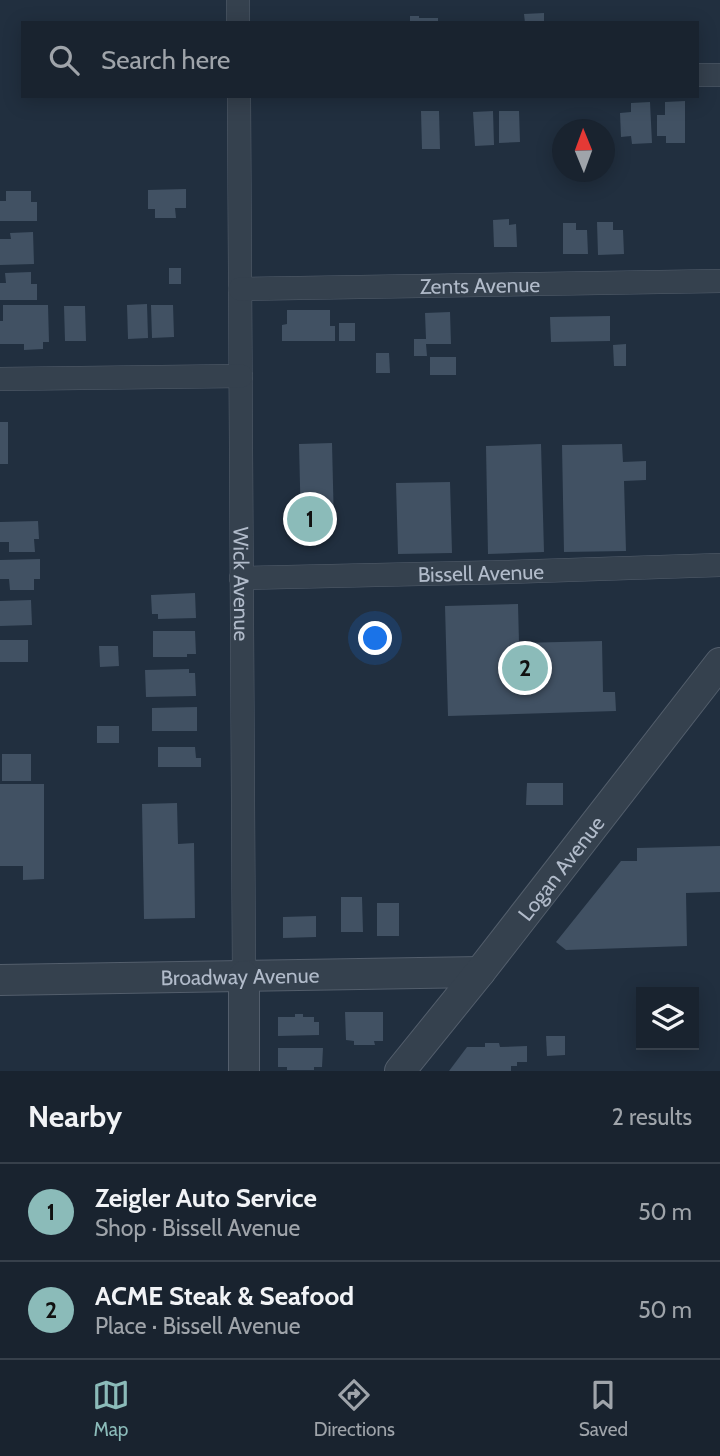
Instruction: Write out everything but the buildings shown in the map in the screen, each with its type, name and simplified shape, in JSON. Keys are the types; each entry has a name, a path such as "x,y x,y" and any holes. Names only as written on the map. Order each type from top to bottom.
{"street":[{"path":"238,0 239,21"},
{"path":"699,75 720,75"},
{"name":"Wick Avenue","path":"239,98 244,1071"},
{"name":"Zents Avenue","path":"240,289 720,281"},
{"path":"0,379 241,376"},
{"name":"Bissell Avenue","path":"242,578 720,565"},
{"name":"Logan Avenue","path":"400,1071 720,663"},
{"name":"Broadway Avenue","path":"0,980 480,972"}],"place":[{"name":"Zeigler Auto Service","path":"310,519"},
{"name":"ACME Steak & Seafood","path":"525,668"}]}
